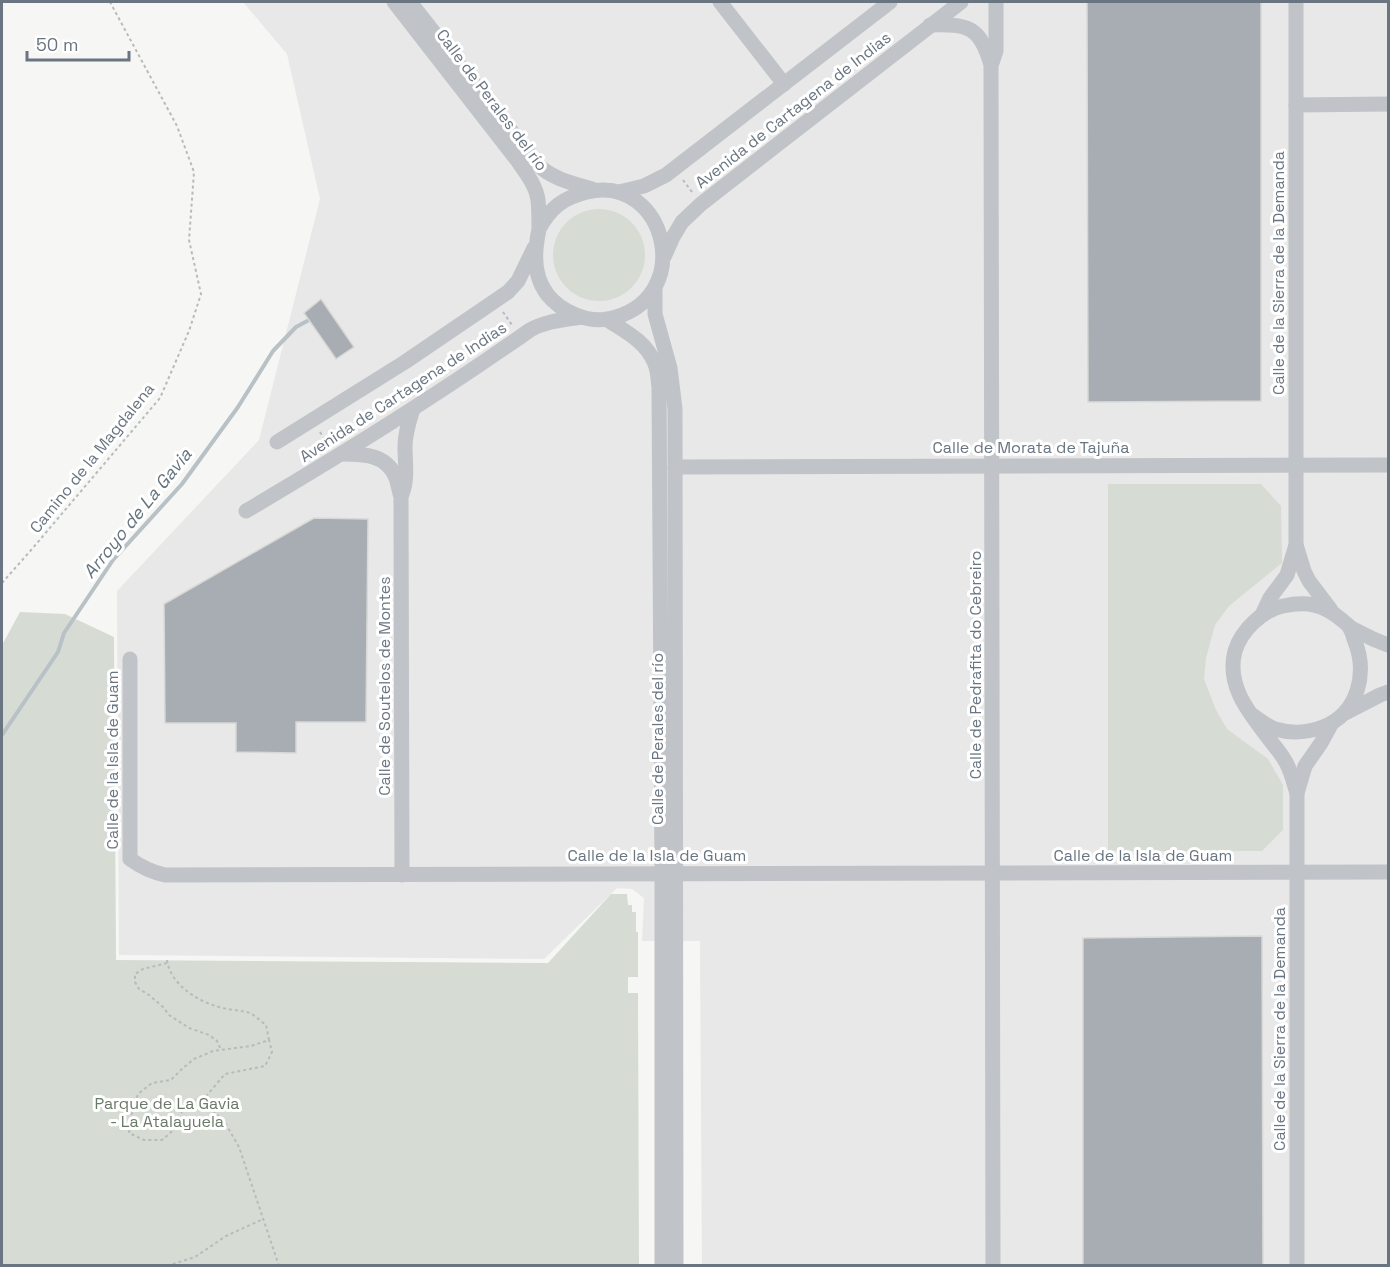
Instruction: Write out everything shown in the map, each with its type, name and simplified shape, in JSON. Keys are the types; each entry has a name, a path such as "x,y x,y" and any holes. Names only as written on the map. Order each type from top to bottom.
{"street":[{"name":"Calle de Perales del río","path":"394,2 525,171 538,200 538,236"},
{"name":"Calle de Perales del río","path":"410,2 538,165 555,177 595,190"},
{"path":"720,2 784,84"},
{"name":"Avenida de Cartagena de Indias","path":"619,192 644,186 666,175 890,2"},
{"name":"Avenida de Cartagena de Indias","path":"663,260 682,222 701,204 961,2"},
{"name":"Calle de Pedrafita do Cebreiro","path":"991,65 996,51 996,2"},
{"name":"Calle de la Sierra de la Demanda","path":"1262,615 1270,598 1287,575 1296,545 1296,2"},
{"name":"Calle de Pedrafita do Cebreiro","path":"930,25 961,26 976,33 987,49 991,65 993,1266"},
{"path":"1296,105 1389,104"},
{"path":"606,189 619,192 638,203 649,212 657,225 663,243 663,260 655,288 634,309 606,319 584,317 556,303 540,280 536,262 538,236 547,214 576,194 595,190 606,189"},
{"name":"Avenida de Cartagena de Indias","path":"277,442 405,362 508,292 518,281 538,236"},
{"name":"Calle de Perales del río","path":"655,288 655,314 673,382 675,409 662,1266"},
{"name":"Avenida de Cartagena de Indias","path":"246,511 336,451 413,409 540,325 584,317"},
{"name":"Calle de Perales del río","path":"606,319 635,338 650,354 655,364 659,387 676,1266"},
{"name":"Calle de Soutelos de Montes","path":"401,497 406,485 407,426 413,409"},
{"name":"Calle de Soutelos de Montes","path":"336,451 379,458 387,464 396,478 401,497 402,875"},
{"name":"Calle de Morata de Tajuña","path":"675,466 1389,465"},
{"name":"Calle de la Sierra de la Demanda","path":"1296,545 1309,581 1331,611"},
{"path":"1389,645 1349,627 1331,611 1298,603 1279,607 1262,615 1245,631 1235,651 1233,670 1242,702 1251,714 1272,728 1292,733 1311,732 1332,723 1344,713 1389,692"},
{"path":"1344,713 1355,698 1360,681 1361,665 1358,647 1349,627"},
{"name":"Calle de la Isla de Guam","path":"130,659 130,859 153,872 165,874 402,875 1389,872"},
{"name":"Calle de la Sierra de la Demanda","path":"1251,714 1284,757 1297,793 1297,1266"},
{"name":"Calle de la Sierra de la Demanda","path":"1297,793 1305,766 1332,723"}],"path":[{"name":"Camino de la Magdalena","path":"2,584 160,398 189,331 201,294 189,240 194,172 177,126 111,2"},
{"path":"681,178 694,195"},
{"path":"502,310 514,328"},
{"path":"318,430 336,451"},
{"path":"202,1101 225,1074 265,1066 272,1052 266,1025 249,1013 218,1007 192,995 173,979 167,961 135,974 135,981 139,989 149,994 169,1015 189,1028 209,1035 217,1041 221,1050"},
{"path":"269,1040 251,1046 213,1051 194,1059 171,1080 152,1083 138,1094 131,1116 129,1133 144,1140 162,1140 178,1126 182,1111 192,1100 202,1101 224,1121 239,1147 279,1266"},
{"path":"167,1266 170,1263 195,1257 226,1236 263,1219"}],"shaded area":[{"path":"243,2 1388,2 1388,1265 702,1265 700,941 642,941 644,898 632,889 617,888 544,959 119,955 117,591 259,440 320,199 287,54"}],"green space":[{"path":"599,209 617,213 631,223 641,237 645,255 641,273 631,287 617,297 599,301 581,297 567,287 557,273 553,255 557,237 567,223 581,213"},
{"path":"1108,484 1261,484 1281,506 1282,563 1229,606 1215,625 1206,658 1204,679 1216,710 1227,729 1268,759 1283,785 1283,830 1262,851 1108,851"},
{"name":"Parque de La Gavia - La Atalayuela","path":"20,612 65,614 114,637 116,960 548,963 611,894 627,894 628,905 632,905 632,912 636,912 636,932 638,932 638,977 628,977 628,993 638,993 639,1265 2,1265 2,645"}],"building":[{"path":"1087,2 1261,2 1261,401 1088,402"},
{"path":"321,299 354,347 336,359 304,313"},
{"path":"314,518 368,519 366,722 296,722 296,753 236,752 236,723 165,723 164,604"},
{"path":"1262,936 1263,1266 1083,1266 1083,938"}],"waterway":[{"name":"Arroyo de La Gavia","path":"2,735 58,652 64,633 113,560 182,484 238,407 273,351 296,327 309,320"}]}
